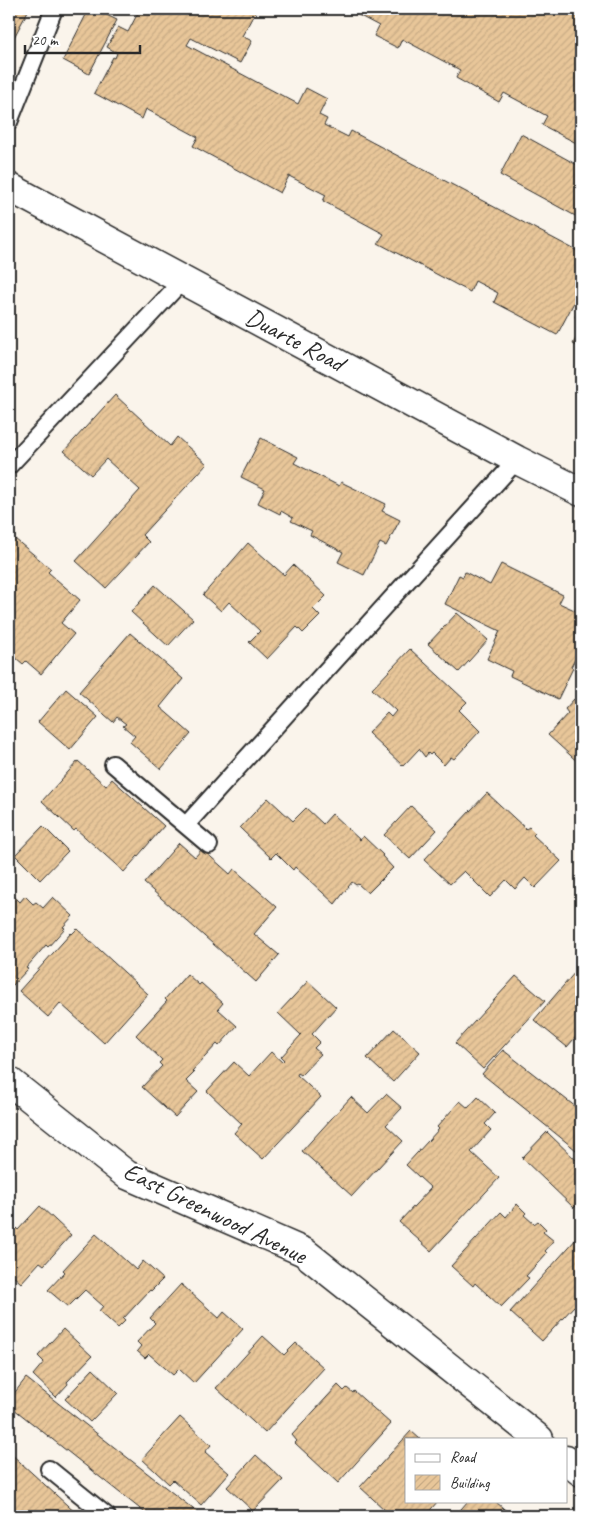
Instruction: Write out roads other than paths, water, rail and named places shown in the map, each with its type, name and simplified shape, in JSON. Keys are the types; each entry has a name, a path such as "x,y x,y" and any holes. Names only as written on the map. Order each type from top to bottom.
{"street":[{"name":"Duarte Road","path":"9,187 517,460 581,492"},
{"name":"East Greenwood Avenue","path":"9,1081 127,1175 304,1252 538,1438"},
{"path":"568,1462 581,1472"}],"lane":[{"path":"9,122 54,9"},
{"path":"9,466 183,280"},
{"path":"186,825 517,460"},
{"path":"113,764 209,845"},
{"path":"49,1468 107,1516"}]}
